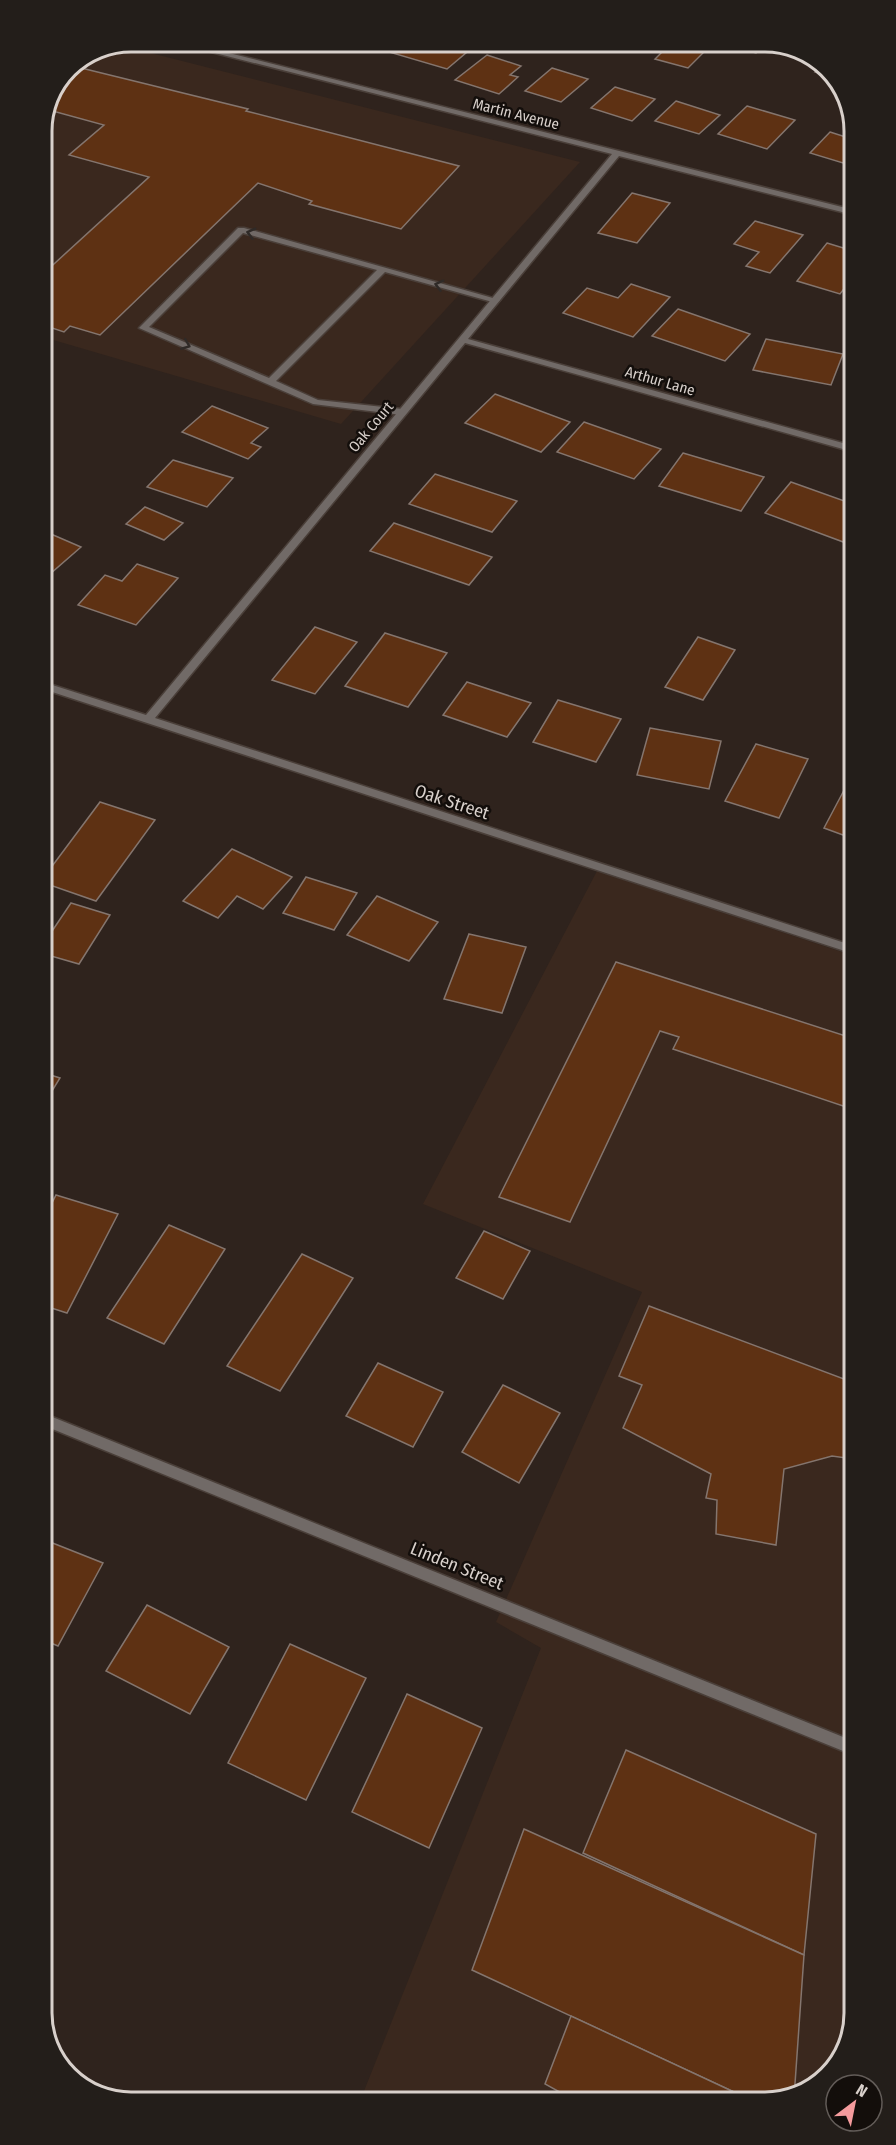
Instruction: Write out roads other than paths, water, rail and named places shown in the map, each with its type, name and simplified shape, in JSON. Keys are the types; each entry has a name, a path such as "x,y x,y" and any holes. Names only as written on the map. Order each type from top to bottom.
{"street":[{"name":"Martin Avenue","path":"220,53 844,211"},
{"name":"Oak Court","path":"148,720 617,154"},
{"path":"402,412 316,402 143,328 241,230 496,300"},
{"path":"271,381 383,269"},
{"name":"Arthur Lane","path":"462,340 844,446"},
{"name":"Oak Street","path":"53,688 844,947"},
{"name":"Linden Street","path":"53,1423 844,1744"}]}
